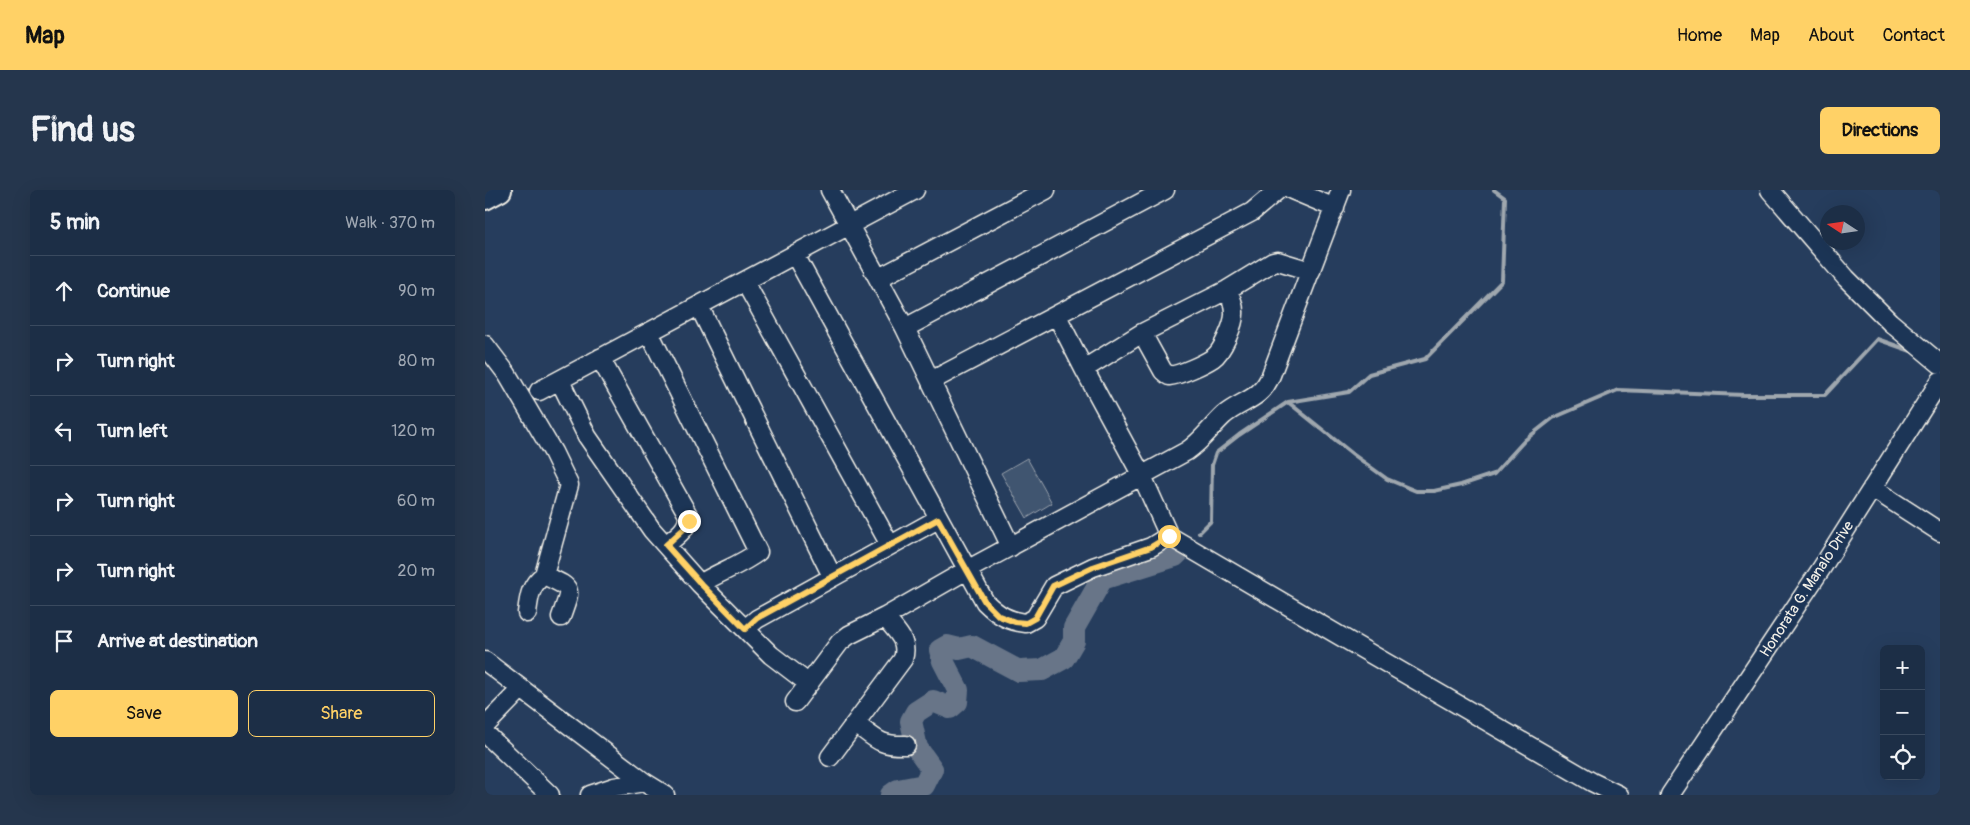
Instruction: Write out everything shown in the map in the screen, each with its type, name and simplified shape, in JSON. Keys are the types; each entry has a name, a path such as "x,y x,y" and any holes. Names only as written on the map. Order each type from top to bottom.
{"main road":[{"path":"485,198 500,190"}],"street":[{"path":"830,190 905,328 1011,547"},
{"path":"539,390 560,381 915,190"},
{"path":"879,278 1046,190"},
{"path":"905,328 1165,190"},
{"path":"931,381 1252,212 1278,190"},
{"path":"1292,190 1335,208"},
{"path":"795,702 839,642 849,635 1142,476 1200,442 1227,413 1253,398 1266,385 1341,190"},
{"path":"1771,190 1846,278 1890,322 1940,364"},
{"path":"795,255 938,519 985,602 999,616 1015,622 1026,623 1035,618 1053,586 1093,567 1151,547 1169,536"},
{"path":"1084,369 1142,333 1227,290 1273,262 1279,261 1311,271"},
{"path":"745,282 890,545"},
{"path":"1142,333 1163,371 1169,376 1214,358 1221,349 1235,313 1233,301 1227,290"},
{"path":"699,306 832,576"},
{"path":"1057,316 1142,476 1169,536 1592,782 1619,795"},
{"path":"649,332 758,552 701,584"},
{"path":"485,345 507,374 568,481 568,491 543,575 532,587 527,613"},
{"path":"600,358 689,515 686,527 666,545"},
{"path":"560,381 587,436 652,530 701,584 771,655 809,684"},
{"name":"Honorata G. Manalo Drive","path":"1670,795 1821,569 1939,387"},
{"path":"1872,488 1940,532"},
{"path":"745,629 757,618 938,519"},
{"path":"543,575 565,585 569,589 561,617"},
{"path":"830,757 903,659 906,650 905,642 885,617"},
{"path":"485,661 644,782 665,795"},
{"path":"485,726 521,689"},
{"path":"856,724 888,746 906,745"},
{"path":"485,733 550,795"},
{"path":"590,795 614,787 644,782"}],"shaded area":[{"path":"1027,458 1052,503 1027,518 1001,473"}],"waterway":[{"path":"1199,533 1211,521 1212,465 1216,453 1288,402 1349,392 1369,374 1425,359 1502,281 1505,198 1494,190"},
{"path":"1288,402 1387,479 1416,491 1434,491 1461,485 1494,474 1525,440 1553,418 1618,390 1744,395 1825,395 1877,339 1914,352"},
{"path":"891,795 898,790 924,785 932,769 917,748 911,721 916,712 933,701 950,708 957,702 958,690 943,661 940,650 947,646 959,649 972,646 1019,671 1042,670 1064,658 1074,641 1074,628 1102,579 1175,556 1184,547"}],"route":[{"path":"689,521 686,527 666,545 745,629 757,618 938,519 985,602 999,616 1015,622 1026,623 1035,618 1053,586 1093,567 1151,547 1169,536"}]}
